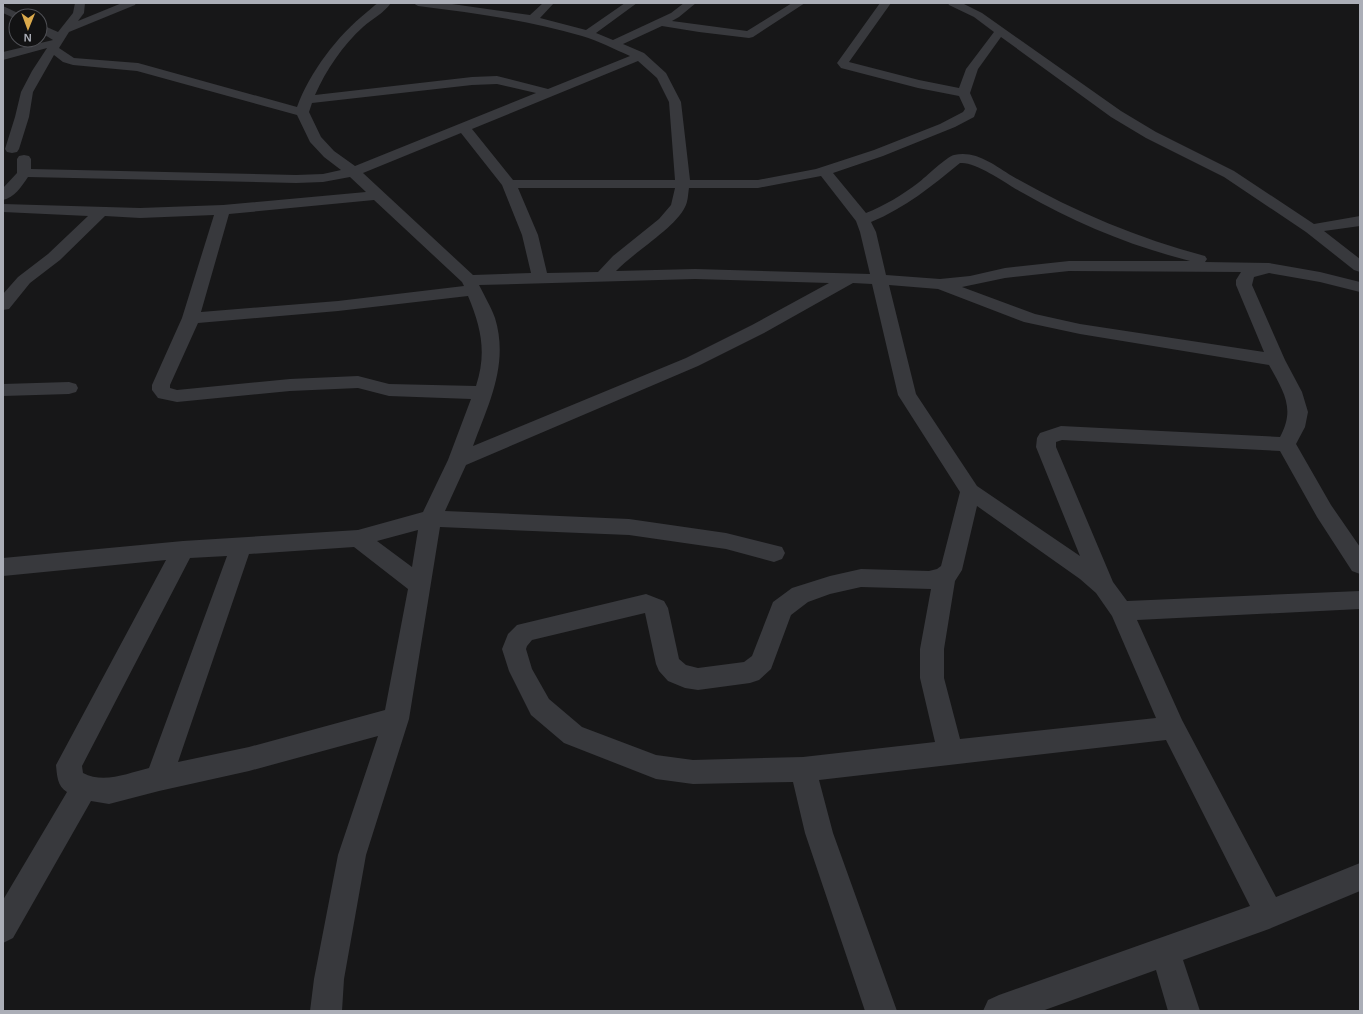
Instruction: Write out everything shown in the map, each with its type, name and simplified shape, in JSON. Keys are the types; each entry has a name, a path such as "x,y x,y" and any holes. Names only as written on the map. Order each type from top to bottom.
{"street":[{"path":"3,196 15,185 24,173 24,158 8,147 22,117 27,92 38,71 78,13 80,3"},
{"path":"3,56 59,40 131,3"},
{"path":"326,1011 329,979 352,855 396,719 431,518 458,460 483,394 489,374 492,351 486,318 472,285 353,172 329,154 315,139 304,106 332,55 359,25 386,3"},
{"path":"418,3 492,12 588,34 640,56 662,76 675,102 683,183 678,206 664,222 619,259 603,276"},
{"path":"532,20 549,3"},
{"path":"588,34 632,3"},
{"path":"612,44 675,16 691,3"},
{"path":"661,22 699,29 749,35 800,3"},
{"path":"886,3 843,63 845,66 918,84 964,93"},
{"path":"953,3 978,15 1116,114 1151,135 1229,174 1311,229 1360,267"},
{"path":"509,184 758,184 790,180 825,172 878,154 969,114 971,109 964,93 972,69 1000,31"},
{"path":"48,32 59,40 67,59 138,68 304,106 472,80 505,81 550,93"},
{"path":"24,173 296,179 323,178 353,172 640,56"},
{"path":"463,127 509,184 530,235 540,278"},
{"path":"863,220 879,214 912,195 956,159 963,157 972,158 1051,202 1116,232 1156,247 1236,267"},
{"path":"825,172 863,220 868,232 907,395 970,491 1088,573 1104,587 1122,611 1173,728 1269,914"},
{"path":"3,208 140,213 223,210 378,195"},
{"path":"223,210 191,318 161,385 161,390 165,394 177,396 290,385 358,382 389,390 483,394"},
{"path":"3,305 24,280 54,257 101,212"},
{"path":"1311,229 1360,221"},
{"path":"191,318 338,306 472,285 540,278 603,276 694,274 879,279 940,284 970,281 1004,273 1069,266 1236,267 1269,268 1320,277 1360,287"},
{"path":"1269,268 1248,274 1244,280 1244,285 1276,360 1293,392 1298,412 1295,427 1286,444"},
{"path":"458,460 692,362 758,330 848,279"},
{"path":"940,284 1030,318 1080,329 1276,360"},
{"path":"3,390 70,388"},
{"path":"1104,587 1046,447 1047,438 1061,433 1286,444"},
{"path":"1286,444 1324,511 1360,565"},
{"path":"970,491 951,570 944,576 929,580 861,578 830,585 800,595 781,609 762,662 750,672 698,679 685,677 678,673 668,664 656,608 646,603 525,632 516,641 514,649 521,671 540,707 573,735 656,767 693,772 803,769 1173,728"},
{"path":"3,567 183,550 358,538 431,518 629,527 726,541 774,553"},
{"path":"358,538 420,586"},
{"path":"159,778 241,546"},
{"path":"183,550 69,765 71,780 84,787 109,791 159,778 249,760 396,719"},
{"path":"944,576 932,649 932,678 951,753"},
{"path":"1122,611 1360,600"},
{"path":"803,769 819,833 881,1011"},
{"path":"3,928 84,787"},
{"path":"999,1011 1269,914 1360,877"},
{"path":"1165,951 1184,1011"}]}
